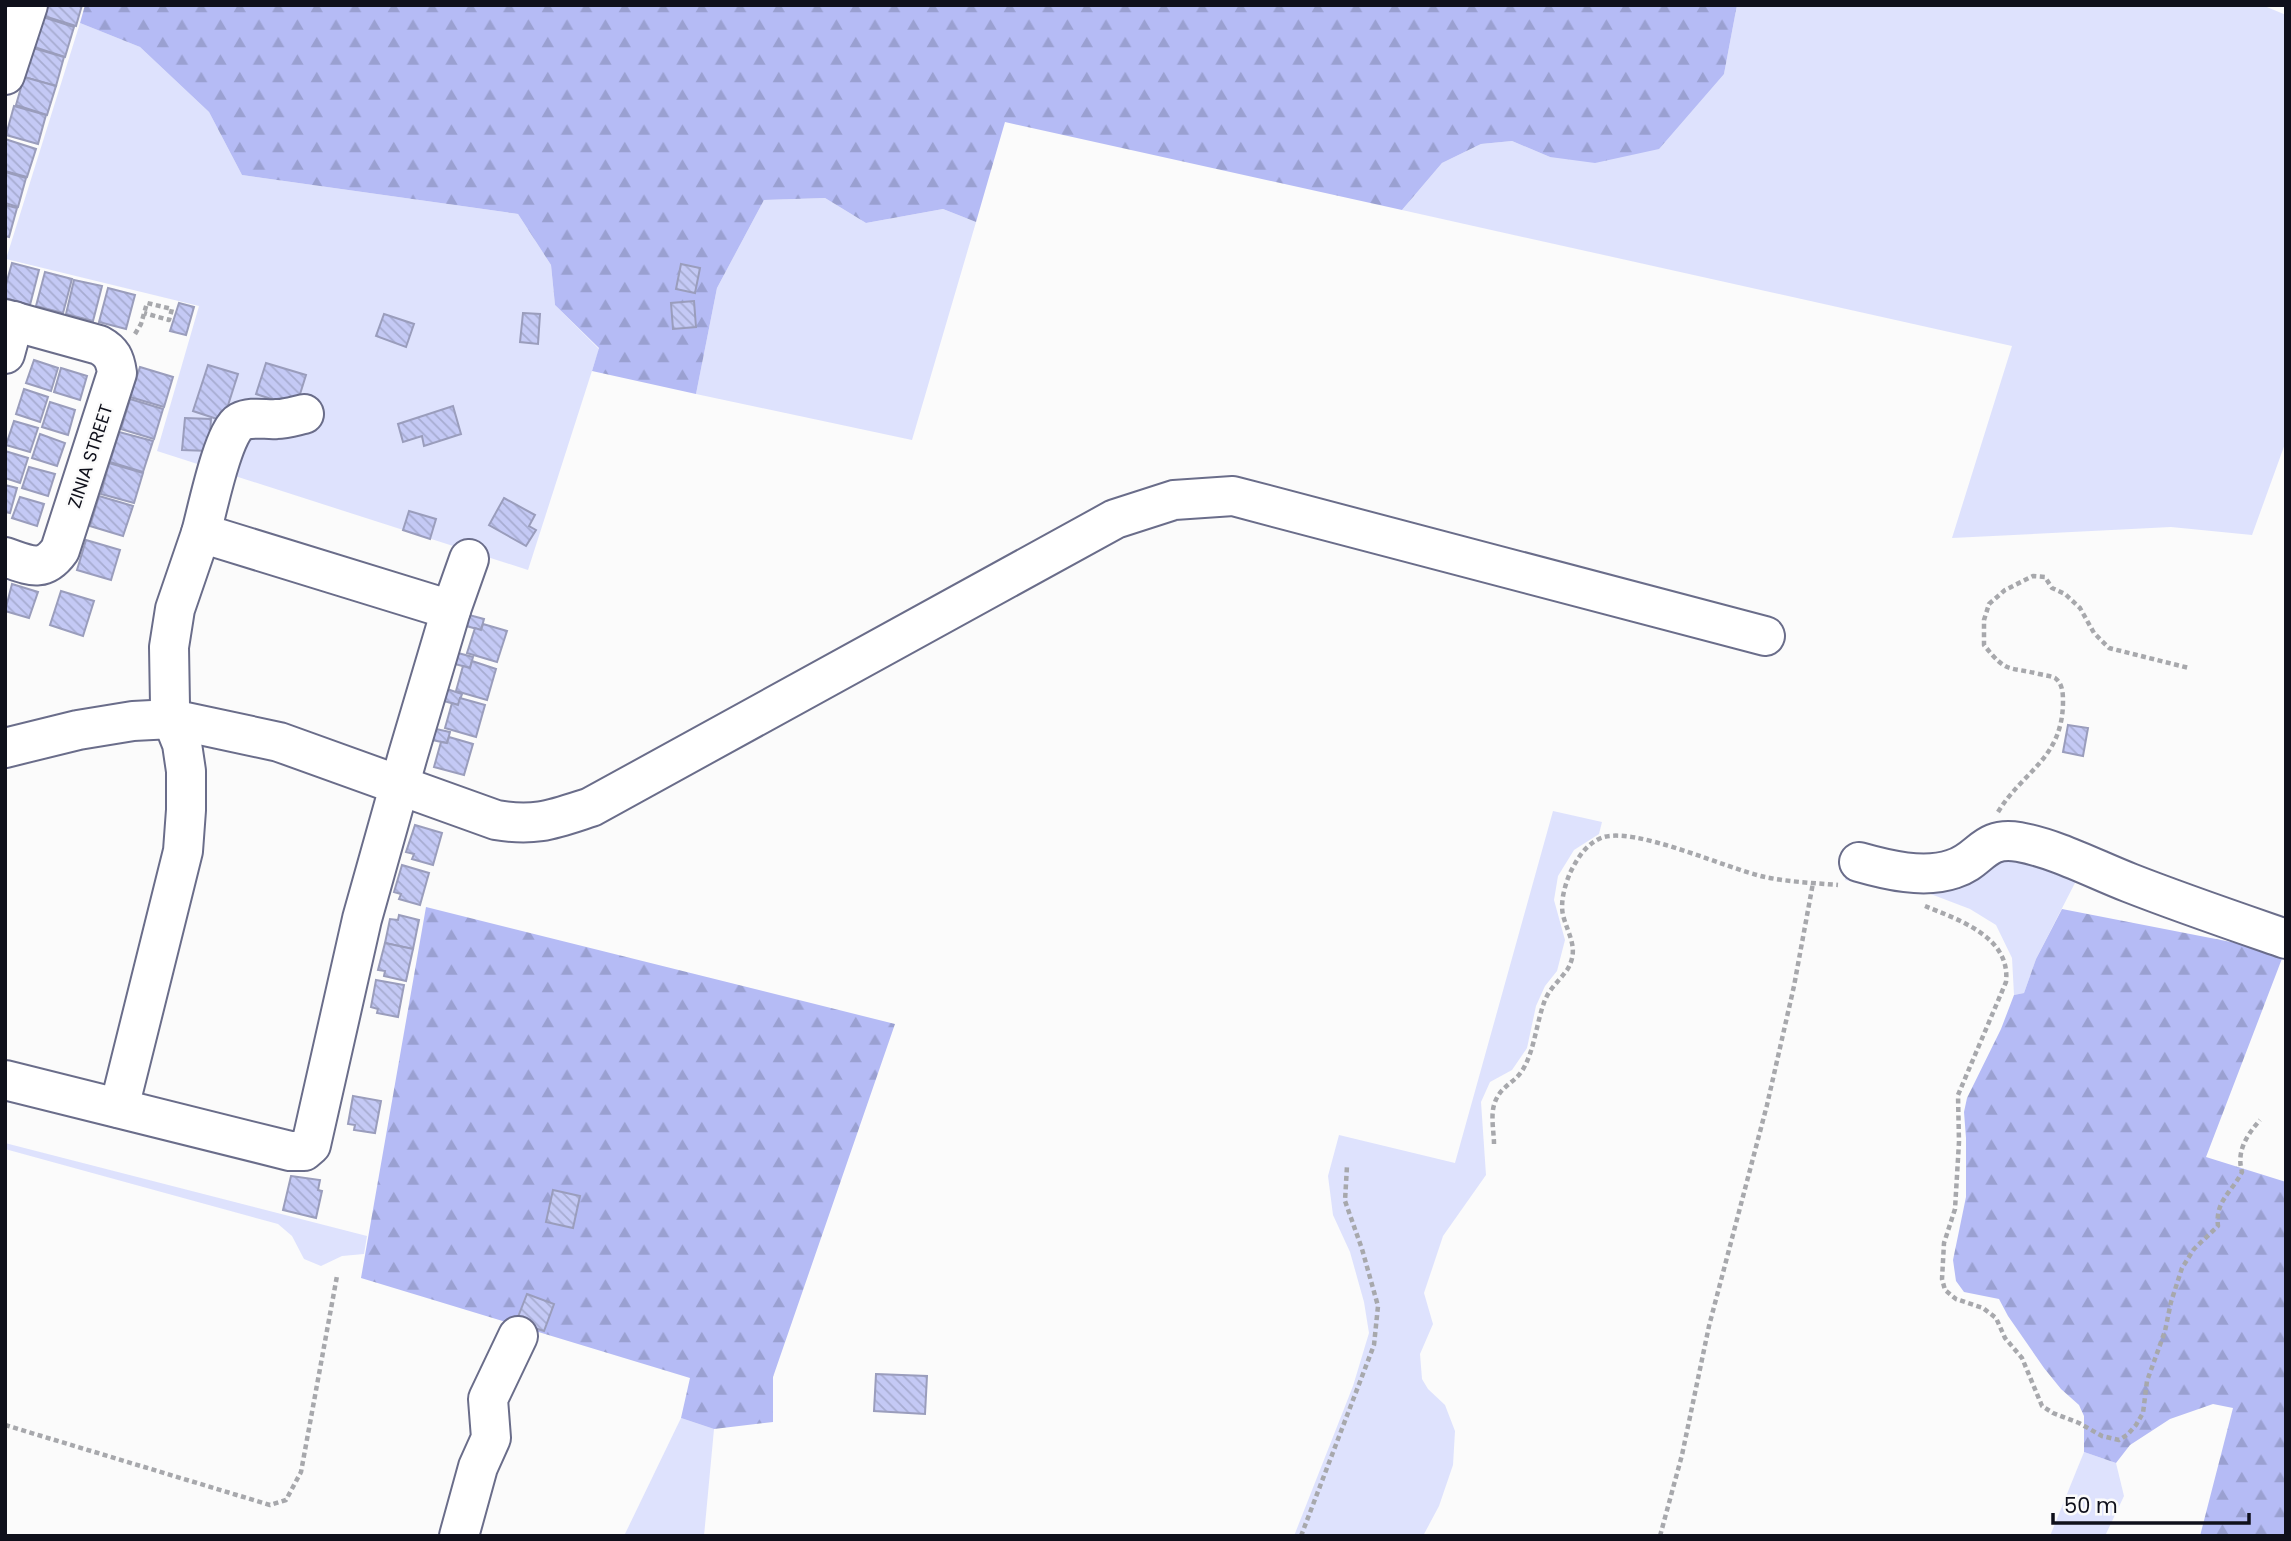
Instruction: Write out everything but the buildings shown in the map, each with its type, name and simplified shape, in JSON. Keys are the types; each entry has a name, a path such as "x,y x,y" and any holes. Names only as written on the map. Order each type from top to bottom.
{"street":[{"path":"5,75 27,5"},
{"path":"8,332 115,342"},
{"name":"ZINIA STREET","path":"5,557 29,565 42,566 51,562 60,550 117,373 116,361 110,351 115,342"},
{"path":"119,1108 183,850 186,771 182,744 172,719 169,687 171,626 201,533 224,445 232,429 240,422 251,419 281,419 304,414"},
{"path":"5,748 78,730 133,721 172,719 279,742 496,820 520,825 549,821 591,807 1115,519 1174,500 1233,496 1765,636"},
{"path":"201,533 451,610"},
{"path":"5,1080 290,1151 304,1151 311,1145 352,958 451,610 469,559"},
{"path":"1849,874 1887,870 1941,872 1955,869 1997,841 2019,842 2286,939"},
{"path":"458,1536 478,1467 491,1438 488,1399 518,1336"}],"path":[{"path":"115,342 141,324 144,313 147,303 175,310 172,319 144,313"},
{"path":"1997,841 1992,833 1993,821 1999,809 2054,744 2063,718 2063,690 2055,678 2011,670 1998,663 1984,646 1984,620 1989,604 2005,590 2033,576 2045,577 2052,587 2065,594 2080,608 2094,633 2109,648 2189,668"},
{"path":"1494,1144 1493,1105 1503,1087 1521,1072 1533,1043 1545,1000 1572,958 1574,943 1562,913 1563,897 1570,874 1584,849 1602,838 1624,836 1671,847 1762,877 1812,883 1849,874"},
{"path":"1660,1536 1682,1455 1709,1325 1768,1105 1794,986 1812,883"},
{"path":"1922,905 1974,927 1998,950 2007,970 2006,982 1958,1095 1955,1209 1944,1243 1942,1279 1945,1290 1956,1299 1983,1308 1996,1318 2005,1338 2022,1358 2042,1406 2102,1436 2119,1440 2136,1425 2143,1413 2147,1381 2165,1331 2182,1268 2194,1250 2218,1226 2220,1204 2242,1172 2239,1161 2246,1137 2259,1120"},
{"path":"1301,1536 1374,1345 1378,1306 1345,1201 1347,1166"},
{"path":"5,1425 270,1505 286,1500 301,1472 337,1276"}],"shaded area":[{"path":"1737,5 2262,5 2286,15 2286,441 2252,535 2171,527 1952,538 2012,346 1402,210 1442,163 1481,144 1512,141 1550,157 1724,74"},
{"path":"80,23 140,47 209,112 242,175 518,214 551,265 555,305 599,349 528,570 157,451 199,306 6,259"},
{"path":"825,198 866,223 943,209 976,222 912,440 696,394 717,288 764,200"},
{"path":"1553,811 1602,822 1599,834 1574,850 1558,876 1554,900 1565,940 1557,971 1545,986 1536,1006 1527,1048 1512,1070 1490,1082 1481,1102 1486,1175 1443,1236 1424,1293 1433,1324 1420,1354 1422,1379 1428,1389 1445,1405 1455,1431 1453,1465 1439,1506 1423,1536 1294,1536 1353,1386 1369,1333 1364,1302 1350,1252 1333,1215 1328,1176 1339,1135 1455,1163"},
{"path":"1995,850 2077,879 2036,959 2024,993 2014,995 2012,958 1996,925 1970,909 1928,893 1845,880 1849,867"},
{"path":"5,1143 367,1236 364,1254 342,1256 321,1266 304,1259 292,1236 278,1224 5,1149"},
{"path":"681,1418 714,1429 704,1536 624,1536"},
{"path":"2084,1452 2116,1463 2124,1496 2105,1536 2050,1536"}],"green space":[{"path":"85,5 1737,5 1724,74 1659,149 1595,163 1550,157 1512,141 1481,144 1442,163 1402,210 1005,122 976,222 943,209 866,223 825,198 764,200 717,288 696,394 592,371 599,348 555,305 551,265 518,214 242,175 209,112 140,47 80,23"},
{"path":"426,907 895,1024 773,1377 773,1422 714,1429 681,1418 690,1378 361,1278"},
{"path":"2062,909 2267,949 2283,956 2206,1157 2286,1182 2286,1536 2200,1536 2233,1408 2213,1404 2170,1419 2130,1445 2116,1463 2084,1452 2084,1416 2079,1405 2044,1368 1999,1299 1964,1292 1956,1281 1953,1260 1966,1197 1964,1112 1967,1098 2001,1029 2014,995 2024,993 2036,959"}]}
